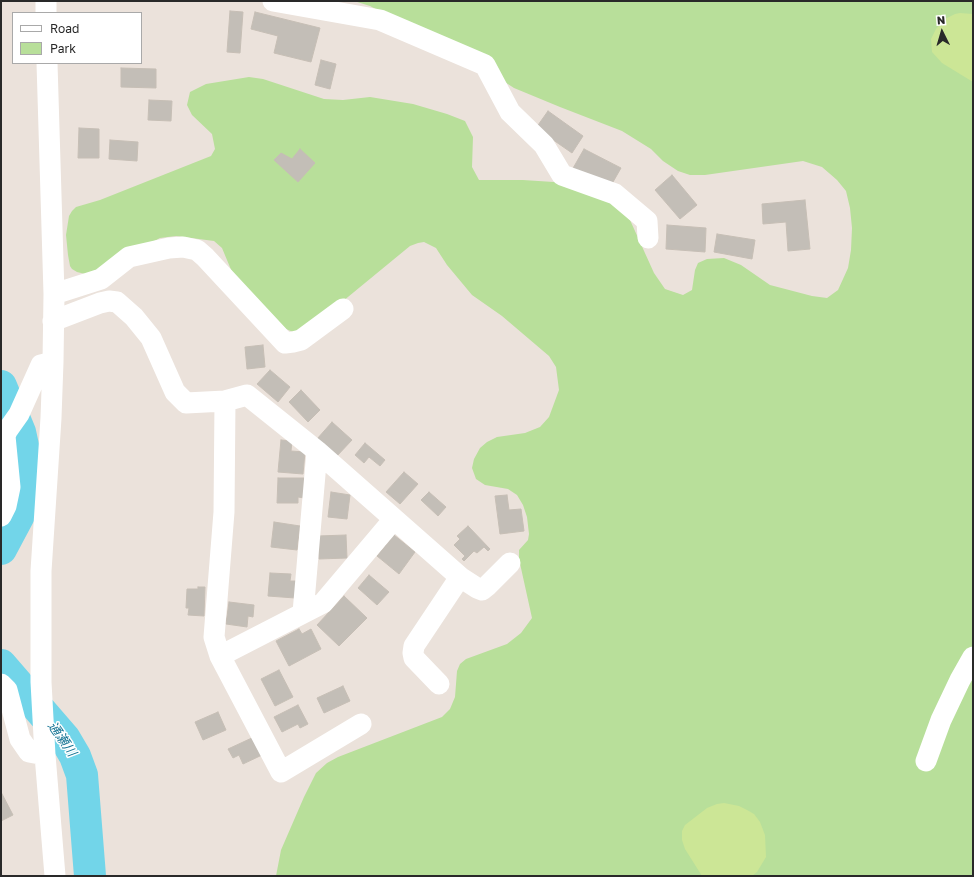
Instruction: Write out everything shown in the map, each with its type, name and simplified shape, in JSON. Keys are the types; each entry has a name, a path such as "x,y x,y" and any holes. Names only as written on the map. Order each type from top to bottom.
{"street":[{"path":"46,1 46,12"},
{"path":"273,1 380,20 485,65 510,112 544,144 562,175 614,194 647,221 648,238"},
{"path":"47,64 54,321 52,418 41,571 41,682 44,747 55,876"},
{"path":"54,294 102,278 129,257 169,248 183,247 197,250 201,253 285,343 301,340 343,309"},
{"path":"54,321 100,303 109,301 117,302 134,317 151,338 175,392 186,403 225,401 247,395 317,451 460,577 476,588 482,590 510,563"},
{"path":"1,516 6,506 10,487 4,465 5,436 21,410 41,365 53,362"},
{"path":"225,401 224,512 214,637 220,656 281,772 361,724"},
{"path":"21,410 52,418"},
{"path":"304,613 317,451"},
{"path":"220,656 323,603 394,519"},
{"path":"439,684 414,658 414,646 460,577"},
{"path":"926,761 941,720 973,657"},
{"path":"1,684 6,690 20,739 29,752 44,747"}],"green space":[{"path":"354,1 973,1 973,876 276,876 281,850 316,773 327,763 338,757 442,717 450,709 455,697 457,671 460,664 466,659 507,644 521,633 532,618 519,559 519,550 528,540 529,534 527,517 523,505 517,495 508,489 485,485 476,479 472,468 474,459 480,448 487,442 497,437 525,433 540,427 549,417 559,390 556,367 549,356 502,316 472,295 447,265 436,248 424,242 410,246 318,323 293,332 286,329 232,272 222,248 214,241 176,236 160,238 93,273 85,274 77,272 70,266 66,235 69,216 72,211 76,207 100,200 211,156 215,149 212,134 192,115 187,105 190,92 206,84 249,77 263,79 324,99 343,100 370,97 413,104 465,121 473,137 472,167 479,180 523,180 569,183 604,195 630,220 654,273 665,289 683,295 692,290 695,270 698,263 707,259 724,258 741,265 770,285 812,296 827,298 838,290 848,268 851,250 852,228 850,208 846,191 837,180 822,167 803,161 705,175 690,175 678,171 663,161 651,149 622,131 514,88 468,58 370,6"},
{"path":"960,13 973,14 973,82 942,63 932,52 931,39 936,29 945,19"},
{"path":"724,803 739,806 754,814 760,822 765,835 766,857 757,872 752,876 702,876 685,849 682,840 682,831 685,825 707,808"}],"building":[{"path":"230,11 243,12 240,53 227,52"},
{"path":"255,12 320,28 311,62 274,53 278,36 251,29"},
{"path":"321,60 336,64 330,89 315,85"},
{"path":"121,68 156,69 156,88 121,87"},
{"path":"149,100 172,101 171,121 148,120"},
{"path":"548,111 583,136 572,153 536,128"},
{"path":"79,128 99,129 99,158 78,158"},
{"path":"110,140 138,142 137,161 109,159"},
{"path":"300,149 315,163 298,182 274,160 281,153 292,159"},
{"path":"584,149 621,168 609,189 572,170"},
{"path":"672,175 697,205 680,219 655,190"},
{"path":"805,200 810,249 788,251 786,222 763,224 762,204"},
{"path":"667,225 706,228 705,252 666,249"},
{"path":"717,234 755,240 752,259 714,252"},
{"path":"263,345 265,367 247,369 245,347"},
{"path":"270,370 290,387 278,402 257,384"},
{"path":"301,390 320,410 308,422 289,402"},
{"path":"332,422 352,440 336,457 317,439"},
{"path":"281,440 292,441 291,451 305,452 303,474 278,472"},
{"path":"365,443 385,460 380,466 369,457 364,463 355,455"},
{"path":"404,472 418,484 400,504 386,492"},
{"path":"278,478 304,478 304,498 298,497 298,503 277,503"},
{"path":"331,492 350,495 347,519 328,517"},
{"path":"429,492 446,507 438,516 421,500"},
{"path":"507,495 509,510 521,509 524,531 500,534 495,496"},
{"path":"274,522 300,526 297,550 271,547"},
{"path":"468,526 490,549 488,551 484,547 477,553 474,551 464,561 462,559 465,556 454,545 460,539 457,536"},
{"path":"346,535 347,558 319,559 318,536"},
{"path":"394,535 415,552 399,574 377,556"},
{"path":"270,573 291,574 290,581 296,581 295,598 268,596"},
{"path":"369,575 389,592 377,605 358,588"},
{"path":"198,587 205,587 204,616 188,615 189,608 186,608 187,589 198,589"},
{"path":"344,596 367,618 339,646 317,625"},
{"path":"229,602 254,605 253,617 248,616 247,627 226,624"},
{"path":"299,629 302,634 311,629 321,649 289,666 276,641"},
{"path":"279,670 293,697 275,706 261,679"},
{"path":"343,686 350,701 324,713 317,698"},
{"path":"298,705 308,724 300,728 298,724 282,732 274,717"},
{"path":"218,712 226,730 203,740 195,722"},
{"path":"254,737 262,755 243,764 239,755 233,758 228,749"},
{"path":"1,792 13,815 1,821"}],"waterway":[{"name":"通瀬川","path":"1,386 20,432 25,455 26,480 26,502 1,549"},
{"name":"通瀬川","path":"1,665 65,739 75,756 82,775 90,876"}]}
